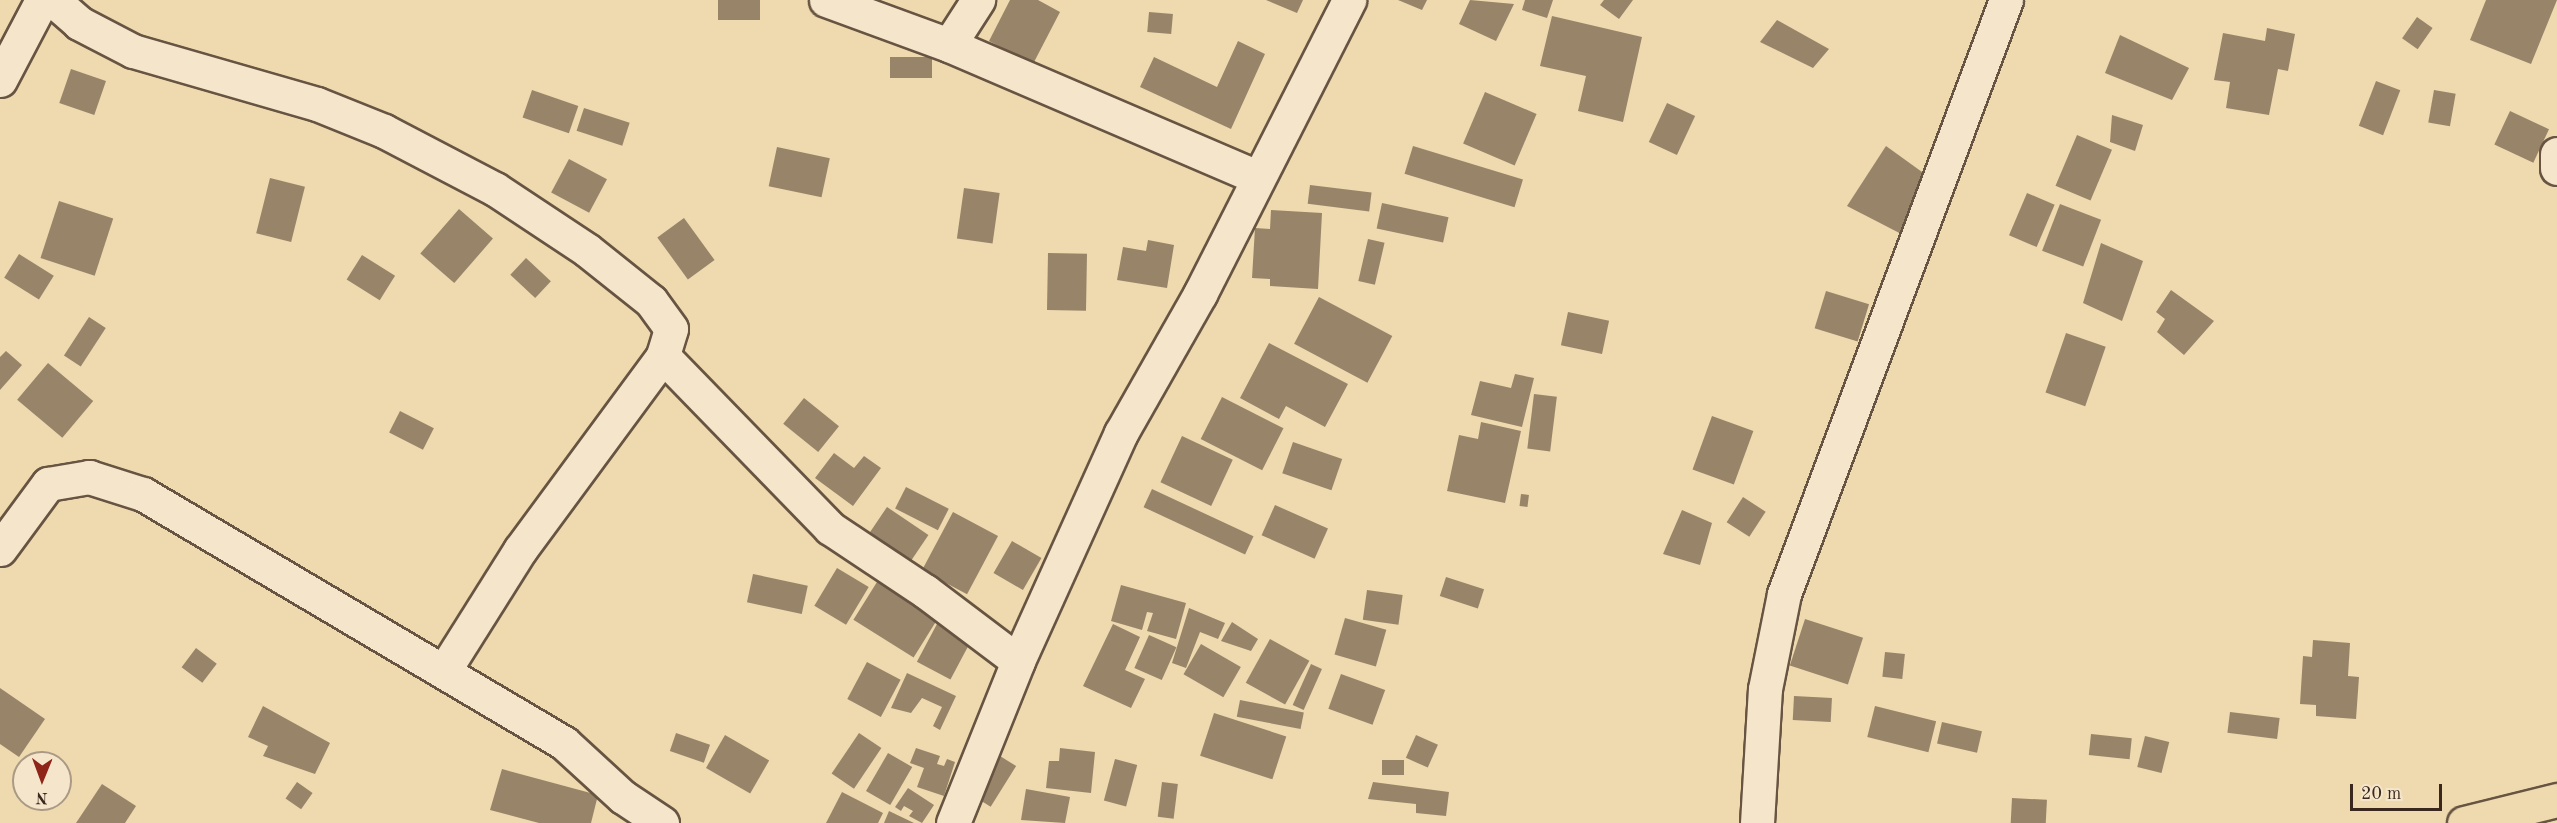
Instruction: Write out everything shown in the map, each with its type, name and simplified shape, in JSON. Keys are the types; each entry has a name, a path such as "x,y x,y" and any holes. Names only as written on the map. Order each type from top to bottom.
{"main road":[{"path":"2464,823 2557,800"}],"street":[{"path":"0,80 42,0"},
{"path":"53,0 79,23 133,51 317,104 384,132 495,189 587,250 651,300 670,329 663,356 520,550 446,669"},
{"path":"826,0 949,45 1257,177"},
{"path":"949,45 978,0"},
{"path":"953,823 1018,661 1121,433 1200,294 1257,177 1349,0"},
{"path":"1757,823 1765,689 1784,594 2006,0"},
{"path":"2557,154 2557,168"},
{"path":"663,356 830,528 926,591 1018,661"},
{"path":"0,549 12,526 48,484 89,477 143,494 362,626 446,669 564,743 623,797 662,823"}],"building":[{"path":"718,0 760,0 760,20 718,20"},
{"path":"1010,0 1038,0 1060,12 1033,64 989,41"},
{"path":"1266,0 1303,0 1297,13"},
{"path":"1398,0 1427,0 1422,10"},
{"path":"1470,0 1514,4 1496,41 1459,24"},
{"path":"1525,0 1553,0 1547,18 1522,10"},
{"path":"1604,0 1633,0 1619,19 1600,5"},
{"path":"2486,0 2557,0 2531,64 2470,40"},
{"path":"1149,12 1173,14 1171,34 1147,32"},
{"path":"1552,16 1642,37 1623,122 1578,111 1586,76 1540,66"},
{"path":"2417,17 2433,28 2418,49 2402,38"},
{"path":"1777,20 1829,49 1813,68 1760,42"},
{"path":"2267,28 2295,34 2288,71 2278,69 2269,115 2226,108 2230,82 2214,80 2223,33 2265,41"},
{"path":"2120,35 2189,68 2172,100 2105,73"},
{"path":"1238,41 1265,54 1231,129 1140,87 1154,57 1217,87"},
{"path":"890,57 932,57 932,78 890,78"},
{"path":"71,69 106,81 94,115 59,103"},
{"path":"2376,81 2400,90 2383,135 2359,126"},
{"path":"532,90 578,106 569,133 523,117"},
{"path":"2434,90 2456,94 2450,126 2428,122"},
{"path":"1485,92 1537,114 1515,165 1463,144"},
{"path":"1667,103 1695,116 1677,155 1649,142"},
{"path":"584,108 630,123 622,146 577,131"},
{"path":"2510,111 2549,129 2533,163 2494,145"},
{"path":"2112,115 2143,125 2135,151 2110,142"},
{"path":"2077,135 2112,150 2090,200 2056,186"},
{"path":"1413,146 1523,180 1514,207 1405,174"},
{"path":"1886,146 1929,177 1913,240 1847,206"},
{"path":"777,147 830,158 822,197 769,186"},
{"path":"569,159 607,179 589,213 551,193"},
{"path":"270,178 305,187 291,242 256,233"},
{"path":"1310,185 1372,193 1369,211 1308,204"},
{"path":"964,188 1000,193 993,244 957,239"},
{"path":"2027,193 2055,205 2037,247 2009,235"},
{"path":"59,201 113,219 95,276 40,258"},
{"path":"1382,203 1449,217 1443,243 1377,228"},
{"path":"2060,204 2101,220 2083,266 2042,251"},
{"path":"459,209 493,239 454,283 420,254"},
{"path":"1271,210 1322,213 1318,289 1270,286 1270,279 1252,278 1255,228 1270,229"},
{"path":"684,218 715,260 688,279 657,237"},
{"path":"1368,239 1385,243 1375,285 1358,281"},
{"path":"1148,240 1174,245 1167,288 1117,280 1123,247 1146,251"},
{"path":"2101,243 2143,261 2122,321 2083,303"},
{"path":"1048,253 1087,254 1086,311 1047,310"},
{"path":"19,254 54,276 39,299 4,278"},
{"path":"362,255 395,276 380,300 347,280"},
{"path":"526,258 551,281 535,298 510,275"},
{"path":"2171,290 2214,321 2184,355 2157,332 2165,319 2156,312"},
{"path":"1826,291 1869,304 1858,341 1815,328"},
{"path":"1319,297 1392,336 1367,383 1294,344"},
{"path":"1568,312 1609,321 1602,354 1561,345"},
{"path":"89,317 106,328 81,366 64,356"},
{"path":"2066,333 2106,347 2085,406 2045,393"},
{"path":"1269,343 1348,384 1325,427 1286,406 1279,419 1240,398"},
{"path":"6,351 22,365 0,390 0,357"},
{"path":"48,363 93,401 62,438 17,400"},
{"path":"1515,374 1534,378 1522,427 1471,415 1480,381 1511,388"},
{"path":"1534,394 1557,397 1550,451 1527,449"},
{"path":"1222,397 1283,428 1262,470 1201,439"},
{"path":"804,398 839,426 818,452 783,424"},
{"path":"400,411 434,428 423,450 389,432"},
{"path":"1712,416 1753,431 1734,485 1693,470"},
{"path":"1481,422 1521,431 1505,503 1447,491 1459,435 1478,439"},
{"path":"1182,436 1233,460 1211,506 1160,482"},
{"path":"1293,442 1342,459 1331,490 1282,473"},
{"path":"834,453 854,468 864,456 881,468 853,506 815,478"},
{"path":"906,487 949,509 938,530 895,508"},
{"path":"1152,489 1254,536 1245,554 1144,507"},
{"path":"1521,494 1529,495 1527,507 1520,506"},
{"path":"1743,497 1766,512 1749,537 1727,522"},
{"path":"1275,505 1328,529 1315,559 1262,535"},
{"path":"887,507 928,535 903,572 862,544"},
{"path":"1682,510 1712,523 1700,565 1663,554"},
{"path":"953,512 998,536 967,594 922,570"},
{"path":"1012,541 1041,558 1023,590 994,573"},
{"path":"837,568 869,587 846,625 814,606"},
{"path":"753,574 808,586 802,614 747,602"},
{"path":"882,574 942,612 914,657 853,620"},
{"path":"1446,577 1484,589 1478,608 1440,596"},
{"path":"1121,585 1186,603 1176,639 1147,631 1153,613 1147,612 1142,630 1111,621"},
{"path":"1367,590 1403,595 1398,625 1363,620"},
{"path":"946,607 980,625 950,680 917,662"},
{"path":"1189,608 1225,623 1218,639 1200,632 1186,668 1172,663"},
{"path":"1345,618 1386,630 1376,666 1335,655"},
{"path":"1805,619 1863,638 1848,684 1790,666"},
{"path":"1232,622 1258,639 1251,651 1221,641"},
{"path":"1113,624 1140,637 1125,670 1145,679 1131,708 1083,686"},
{"path":"1149,635 1176,647 1162,680 1134,668"},
{"path":"1270,639 1309,661 1285,705 1246,683"},
{"path":"2313,640 2350,643 2348,676 2359,677 2356,719 2316,716 2316,705 2300,704 2303,656 2312,657"},
{"path":"1201,644 1241,667 1223,697 1184,674"},
{"path":"196,648 217,664 202,683 182,667"},
{"path":"1885,652 1905,654 1902,679 1882,677"},
{"path":"867,662 901,680 881,717 847,699"},
{"path":"1311,664 1322,669 1304,710 1293,705"},
{"path":"907,673 956,696 940,730 933,726 942,707 922,698 911,713 891,708"},
{"path":"1341,674 1385,690 1373,725 1328,709"},
{"path":"0,688 45,719 23,751 12,752 0,744"},
{"path":"1794,696 1832,698 1831,722 1793,720"},
{"path":"1240,700 1304,712 1301,729 1237,717"},
{"path":"263,706 330,743 315,774 263,756 268,746 248,737"},
{"path":"1875,706 1936,721 1928,752 1867,737"},
{"path":"2230,712 2280,718 2277,739 2227,733"},
{"path":"1214,713 1286,736 1272,779 1200,756"},
{"path":"1942,722 1982,731 1977,753 1937,743"},
{"path":"676,733 710,745 704,763 670,751"},
{"path":"859,733 881,748 854,789 832,774"},
{"path":"2091,734 2132,738 2130,759 2089,755"},
{"path":"725,735 769,760 750,793 706,768"},
{"path":"1416,735 1438,745 1428,768 1406,758"},
{"path":"2145,736 2169,742 2162,773 2137,767"},
{"path":"916,748 940,756 937,764 944,766 947,759 955,762 944,796 917,787 924,768 910,763"},
{"path":"1060,748 1095,752 1091,793 1046,788 1049,761 1059,761"},
{"path":"888,753 912,767 890,805 866,791"},
{"path":"1000,756 1016,766 991,807 975,797"},
{"path":"1115,759 1137,765 1126,806 1104,801"},
{"path":"1382,760 1404,760 1404,775 1382,775"},
{"path":"502,769 598,795 591,823 539,823 490,810"},
{"path":"297,782 313,793 301,809 286,798"},
{"path":"1162,782 1178,784 1174,819 1158,817"},
{"path":"1373,782 1449,792 1446,816 1416,813 1416,804 1368,799"},
{"path":"102,784 136,806 125,823 76,823"},
{"path":"908,788 934,805 922,823 909,816 913,811 904,806 901,811 895,807"},
{"path":"1026,789 1070,797 1065,823 1021,820"},
{"path":"842,792 883,813 878,823 826,823"},
{"path":"2012,798 2047,800 2046,823 2011,823"},
{"path":"889,811 914,823 884,823"}]}
